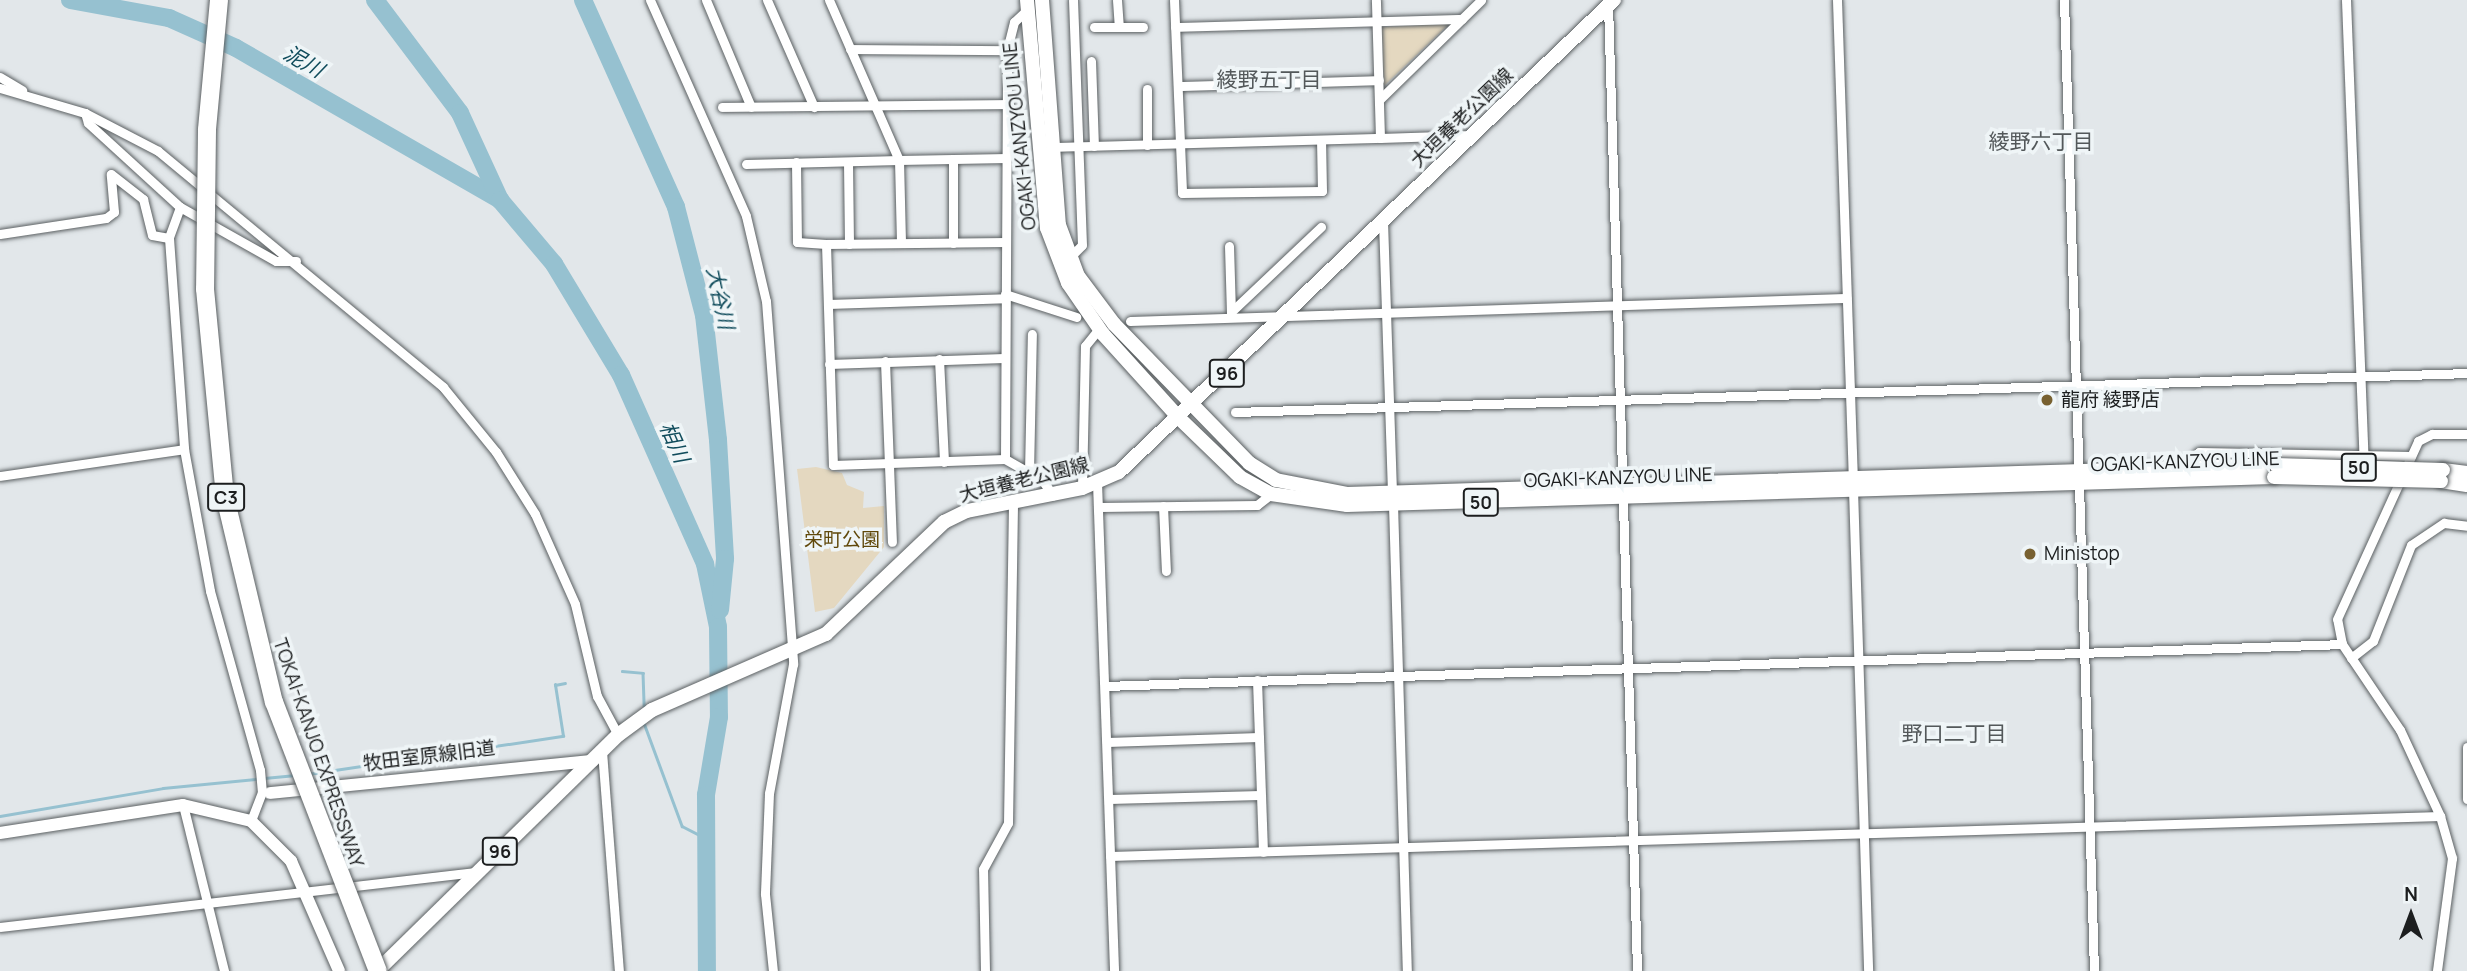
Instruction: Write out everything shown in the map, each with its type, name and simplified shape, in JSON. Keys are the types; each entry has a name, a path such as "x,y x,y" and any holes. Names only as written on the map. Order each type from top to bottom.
{"highway":[{"name":"TOKAI-KANJO EXPRESSWAY","path":"219,0 207,130 205,275 225,497 274,702 378,971"}],"main road":[{"name":"OGAKI-KANZYOU LINE","path":"1042,0 1059,225 1069,258 1114,324 1250,463 1276,480 1313,492 1393,498"},
{"name":"大垣養老公園線","path":"378,971 621,733 670,701 790,652 856,610 944,522 1013,502 1082,488 1119,472 1180,419 1610,2"},
{"name":"OGAKI-KANZYOU LINE","path":"1027,5 1047,228 1068,283 1099,329 1180,419 1240,477 1272,494 1309,504 1393,498 1853,483 2076,467 2187,464 2275,471 2442,476 2467,473"},
{"name":"OGAKI-KANZYOU LINE","path":"1853,483 2077,485 2275,471"},
{"name":"OGAKI-KANZYOU LINE","path":"2442,476 2467,485"},
{"name":"牧田室原線旧道","path":"266,789 597,756"},
{"path":"0,833 183,805 251,821 291,861 339,971"}],"street":[{"path":"650,0 746,216 766,301 790,652 765,853 773,971"},
{"path":"706,0 751,107"},
{"path":"767,0 814,107"},
{"path":"829,0 899,160 901,243"},
{"path":"1069,258 1082,245 1073,0"},
{"path":"1117,0 1119,27"},
{"path":"1174,0 1182,193 1322,191 1321,140"},
{"path":"1376,0 1380,138"},
{"path":"1379,100 1481,0"},
{"path":"1837,0 1868,971"},
{"path":"2064,0 2076,467 2094,971"},
{"path":"2346,0 2358,376 2363,452"},
{"path":"1610,2 1637,971"},
{"path":"1005,460 1004,358 1009,104 1007,50 1014,22 1027,5"},
{"path":"1175,27 1462,19"},
{"path":"1094,27 1143,27"},
{"path":"850,49 1007,50"},
{"path":"1091,61 1094,146"},
{"path":"0,77 26,93"},
{"path":"1178,86 1379,80"},
{"path":"0,88 26,93 85,113 158,151 296,261 443,387 496,452 558,560 597,696 621,733"},
{"path":"1147,89 1147,145"},
{"path":"722,107 1009,104"},
{"path":"85,113 88,122 180,206 276,261 296,261"},
{"path":"1052,147 1472,135"},
{"path":"953,159 953,243"},
{"path":"746,164 1007,159"},
{"path":"796,162 797,242 1006,242"},
{"path":"848,162 849,244"},
{"path":"0,234 106,218 114,212 111,174 143,200 152,235 169,238"},
{"path":"180,206 169,238 184,449 210,591 266,789 251,821"},
{"path":"1383,221 1389,313 1407,971"},
{"path":"1231,315 1321,226"},
{"path":"826,244 833,465 1005,460 1029,472 1053,495"},
{"path":"1229,246 1231,315"},
{"path":"828,304 1005,296 1076,317"},
{"path":"1130,321 1231,315 1287,316 1847,298"},
{"path":"1082,488 1084,346 1099,329"},
{"path":"1029,472 1032,334"},
{"path":"829,364 1004,358"},
{"path":"939,359 944,462"},
{"path":"885,361 892,542"},
{"path":"1235,412 2467,373"},
{"path":"2437,971 2452,858 2440,816 2400,730 2342,644 2342,600 2418,441 2432,434 2467,434"},
{"path":"0,475 184,449"},
{"path":"2187,464 2199,452 2363,452 2411,456"},
{"path":"1097,482 1100,507 1114,971"},
{"path":"1100,507 1257,505 1272,494"},
{"path":"985,971 983,869 1007,823 1013,502"},
{"path":"1163,506 1166,571"},
{"path":"2351,658 2373,641 2411,545 2444,523 2467,526"},
{"path":"1105,685 2342,644"},
{"path":"1257,680 1263,852"},
{"path":"1107,742 1259,737"},
{"path":"2467,747 2467,799"},
{"path":"597,756 618,971"},
{"path":"1109,799 1260,795"},
{"path":"183,805 224,971"},
{"path":"1110,856 2440,816"},
{"path":"0,927 303,888 478,872"}],"green space":[{"path":"1449,24 1384,86 1382,27"},
{"name":"栄町公園","path":"816,467 842,473 847,485 864,492 863,508 884,506 884,547 834,608 815,612 797,469"}],"waterway":[{"name":"泥川","path":"70,0 169,18 236,48 500,200"},
{"name":"相川","path":"375,0 460,113 500,200 554,264 621,375 705,564 718,627 719,717 706,795 707,971"},
{"name":"大谷川","path":"583,0 676,207 704,315 718,440 725,559 720,610"},
{"path":"2354,105 2356,157"},
{"path":"622,671 643,673 644,709"},
{"path":"308,774 563,736 555,685 565,683"},
{"path":"644,723 682,826 704,837"},
{"path":"0,816 163,788 295,775"}],"place":[{"name":"龍府 綾野店","path":"2047,400"},
{"name":"Ministop","path":"2030,554"}],"district":[{"name":"綾野五丁目","path":"1269,79"},
{"name":"綾野六丁目","path":"2041,141"},
{"name":"野口二丁目","path":"1954,733"}]}
